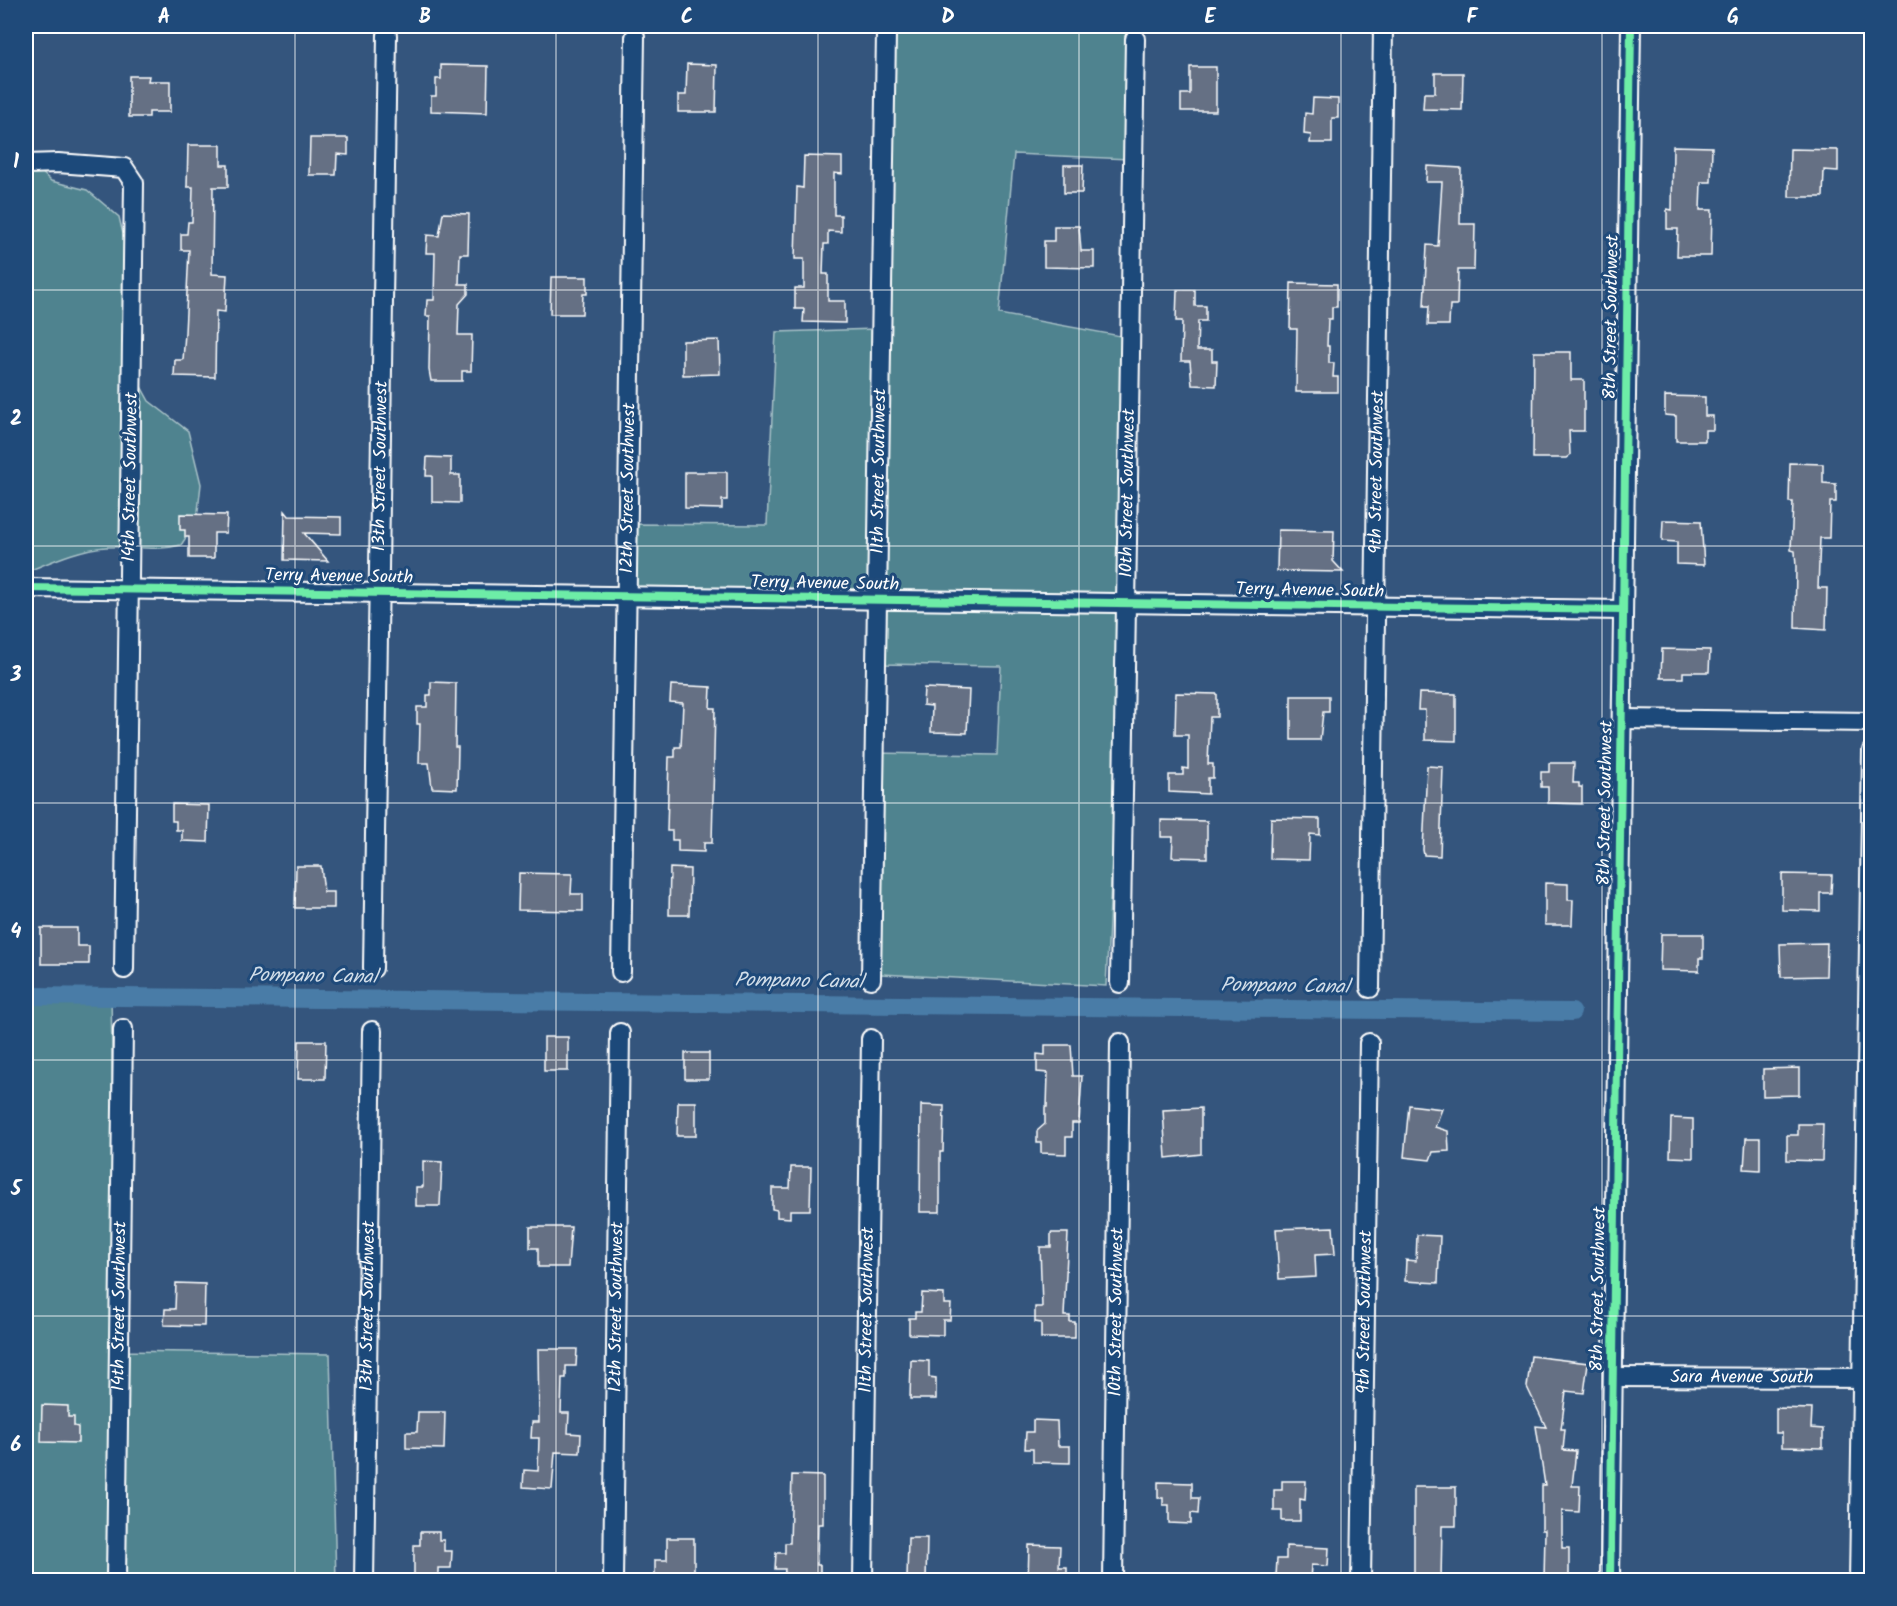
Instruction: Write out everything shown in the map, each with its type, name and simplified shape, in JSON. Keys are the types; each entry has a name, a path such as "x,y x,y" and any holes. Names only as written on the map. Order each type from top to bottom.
{"street":[{"name":"8th Street Southwest","path":"1610,1581 1631,26"},
{"name":"9th Street Southwest","path":"1370,988 1383,28"},
{"name":"11th Street Southwest","path":"871,979 886,34"},
{"name":"13th Street Southwest","path":"373,968 387,35"},
{"name":"12th Street Southwest","path":"621,972 635,37"},
{"name":"10th Street Southwest","path":"1120,983 1135,39"},
{"name":"14th Street Southwest","path":"26,164 58,163 124,168 134,183 124,969"},
{"name":"Terry Avenue South","path":"26,588 1623,610"},
{"path":"1622,719 1872,722"},
{"path":"1859,1581 1867,1378 1872,751"},
{"name":"14th Street Southwest","path":"116,1581 123,1029"},
{"name":"13th Street Southwest","path":"364,1581 372,1031"},
{"name":"12th Street Southwest","path":"613,1581 620,1033"},
{"name":"11th Street Southwest","path":"863,1581 872,1039"},
{"name":"10th Street Southwest","path":"1113,1581 1120,1043"},
{"name":"9th Street Southwest","path":"1361,1581 1369,1043"},
{"name":"Sara Avenue South","path":"1613,1377 1867,1378"}],"green space":[{"path":"886,26 1133,26 1129,159 1014,154 999,314 1137,339 1106,986 863,973 872,753 997,755 1001,666 880,664 881,599 621,596 629,524 767,525 776,332 877,329"},
{"path":"26,143 35,166 51,181 87,190 119,217 130,264 131,368 149,401 188,431 201,484 198,511 191,530 181,545 162,548 96,548 26,572"},
{"path":"26,989 111,990 116,1351 330,1354 336,1580 26,1580"}],"building":[{"path":"687,64 717,65 716,112 678,112 678,95 686,95"},
{"path":"441,65 488,66 487,113 431,111 431,96 436,96 436,79 441,79"},
{"path":"1190,67 1216,67 1216,111 1181,111 1181,94 1190,94"},
{"path":"1435,73 1463,73 1462,110 1423,109 1424,93 1435,93"},
{"path":"129,76 149,76 148,81 170,81 170,112 149,112 149,117 129,117"},
{"path":"1313,98 1338,99 1338,118 1332,118 1332,143 1310,143 1311,135 1304,134 1305,113 1312,114"},
{"path":"310,138 348,138 348,155 337,154 336,175 309,175"},
{"path":"188,145 221,145 221,165 228,165 228,187 213,187 212,274 227,275 225,312 216,311 215,377 174,376 175,360 183,360 185,333 189,250 181,250 181,234 187,234 188,222 192,222 193,187 187,187"},
{"path":"1673,146 1712,147 1711,182 1701,182 1700,210 1712,210 1711,256 1677,256 1678,229 1667,229 1667,209 1672,210"},
{"path":"1790,149 1838,150 1838,171 1824,170 1823,197 1789,197"},
{"path":"804,156 842,157 842,174 834,173 834,215 841,215 841,232 828,231 828,244 824,244 823,274 828,274 828,301 845,301 845,323 803,322 804,309 795,309 795,288 804,288 804,259 795,259 797,187 803,188"},
{"path":"1064,165 1083,165 1082,193 1064,193"},
{"path":"1427,166 1461,168 1460,224 1475,224 1474,270 1458,270 1457,305 1450,305 1449,325 1428,325 1429,306 1424,306 1427,245 1438,246 1442,182 1426,182"},
{"path":"443,213 469,214 468,254 460,254 459,284 468,284 468,294 459,304 458,335 472,335 471,371 462,371 462,381 431,381 429,370 430,316 426,316 427,300 434,300 435,253 426,253 427,235 439,236"},
{"path":"1054,226 1079,226 1081,251 1094,251 1094,268 1044,267 1044,241 1054,241"},
{"path":"551,277 587,277 587,294 583,294 582,314 550,314"},
{"path":"1291,283 1337,284 1337,307 1332,307 1332,319 1328,319 1327,346 1329,346 1329,363 1334,363 1333,377 1338,377 1338,392 1296,392 1297,329 1290,329"},
{"path":"1177,290 1195,290 1195,306 1206,306 1206,321 1198,321 1197,350 1212,350 1212,361 1217,361 1216,386 1192,385 1190,361 1181,361 1182,321 1176,321"},
{"path":"719,340 720,374 683,375 683,341"},
{"path":"1534,352 1571,352 1571,380 1584,380 1584,431 1569,431 1570,455 1566,458 1533,458"},
{"path":"1665,396 1705,397 1705,416 1713,416 1713,430 1705,430 1705,441 1676,441 1676,416 1665,415"},
{"path":"427,457 451,458 451,475 460,475 460,503 432,502 432,476 426,476"},
{"path":"1790,463 1823,464 1823,483 1836,484 1836,502 1830,502 1829,538 1820,538 1818,588 1827,588 1826,630 1795,628 1796,567 1795,551 1791,550 1793,502 1789,502"},
{"path":"685,472 727,472 727,500 722,500 722,509 685,508"},
{"path":"285,511 289,516 341,517 341,534 304,533 328,561 284,560"},
{"path":"180,514 227,515 226,533 214,533 214,558 189,558 189,537 185,537 185,530 180,530"},
{"path":"1663,520 1701,521 1704,565 1677,564 1677,542 1662,541"},
{"path":"1278,530 1334,531 1333,561 1343,572 1277,571"},
{"path":"1662,649 1710,650 1709,672 1683,672 1683,678 1661,678"},
{"path":"431,682 456,683 457,789 432,788 429,763 419,763 420,724 417,724 417,707 427,707 427,695 431,695"},
{"path":"671,685 711,687 710,708 715,708 712,843 704,843 704,852 678,851 678,840 672,840 672,831 667,831 669,757 675,757 675,747 681,747 683,703 670,702"},
{"path":"924,688 969,690 967,733 931,732 932,706 923,705"},
{"path":"1176,693 1217,694 1217,717 1210,717 1208,764 1213,764 1213,778 1208,778 1208,794 1169,792 1169,775 1183,775 1183,768 1188,769 1188,735 1175,735"},
{"path":"1419,693 1456,694 1456,741 1425,740 1425,710 1418,710"},
{"path":"1291,696 1329,696 1329,712 1323,712 1320,740 1291,740"},
{"path":"1549,763 1574,763 1573,783 1579,783 1579,787 1582,787 1582,804 1548,803 1548,787 1541,787 1541,772 1549,772"},
{"path":"1427,766 1443,767 1440,856 1424,855 1423,850"},
{"path":"172,804 209,805 208,842 182,841 182,830 176,830 176,821 172,821"},
{"path":"1271,818 1320,819 1320,835 1310,834 1309,860 1270,859"},
{"path":"1161,820 1207,821 1207,858 1172,857 1173,837 1161,837"},
{"path":"296,866 321,866 324,892 334,892 334,908 295,908"},
{"path":"670,868 690,869 689,915 669,915"},
{"path":"519,873 572,874 571,894 583,894 583,911 518,910"},
{"path":"1782,874 1832,875 1831,893 1820,893 1820,911 1782,910"},
{"path":"1545,883 1568,884 1568,900 1573,900 1572,925 1545,925"},
{"path":"41,928 77,928 77,946 89,946 89,964 41,964"},
{"path":"1661,934 1703,934 1703,958 1699,958 1699,971 1660,970"},
{"path":"1827,943 1826,976 1781,977 1780,944"},
{"path":"544,1037 568,1037 568,1071 544,1071"},
{"path":"299,1041 326,1041 325,1079 298,1079"},
{"path":"1045,1045 1071,1045 1073,1076 1082,1076 1079,1123 1072,1123 1072,1137 1066,1137 1066,1154 1041,1153 1041,1143 1037,1143 1037,1131 1045,1124 1048,1073 1037,1072 1037,1054 1045,1055"},
{"path":"685,1053 709,1053 709,1079 685,1079"},
{"path":"1799,1068 1799,1095 1763,1096 1763,1069"},
{"path":"678,1102 696,1102 696,1136 677,1136"},
{"path":"921,1105 944,1106 943,1152 940,1152 940,1212 920,1212"},
{"path":"1409,1105 1442,1109 1435,1127 1448,1131 1449,1151 1433,1152 1430,1160 1404,1157"},
{"path":"1201,1108 1201,1154 1166,1158 1163,1110"},
{"path":"1671,1118 1693,1119 1693,1158 1670,1157"},
{"path":"1798,1124 1823,1124 1822,1161 1787,1160 1787,1135 1798,1135"},
{"path":"1746,1138 1760,1138 1760,1170 1744,1169"},
{"path":"423,1161 442,1162 440,1206 416,1206 416,1187 423,1187"},
{"path":"791,1167 811,1167 810,1210 790,1210 790,1218 777,1217 777,1210 772,1209 772,1188 790,1188"},
{"path":"530,1227 571,1227 568,1267 538,1267 538,1248 530,1248"},
{"path":"1333,1227 1335,1254 1315,1255 1316,1277 1279,1279 1276,1229"},
{"path":"1051,1233 1068,1233 1064,1316 1070,1316 1070,1322 1075,1322 1075,1338 1041,1338 1041,1323 1035,1322 1035,1307 1042,1307 1040,1247 1051,1247"},
{"path":"1417,1235 1440,1236 1438,1283 1405,1281 1406,1260 1416,1261"},
{"path":"176,1283 205,1284 204,1326 164,1325 165,1309 175,1309"},
{"path":"922,1293 944,1294 944,1304 951,1304 950,1320 943,1320 943,1335 909,1334 909,1318 915,1318 915,1312 921,1312"},
{"path":"538,1349 577,1349 576,1366 566,1366 566,1378 562,1378 561,1413 569,1413 568,1433 581,1434 580,1453 555,1452 552,1489 523,1487 524,1470 538,1471 539,1438 531,1438 532,1422 539,1422"},
{"path":"1531,1356 1588,1363 1584,1393 1566,1391 1561,1429 1565,1429 1563,1450 1576,1451 1572,1486 1580,1486 1579,1512 1562,1511 1562,1548 1569,1548 1569,1581 1544,1581 1545,1530 1542,1530 1542,1485 1545,1485 1536,1426 1546,1427 1527,1387"},
{"path":"911,1360 929,1361 929,1377 936,1378 936,1399 910,1399"},
{"path":"42,1405 68,1406 68,1417 74,1417 74,1426 78,1427 78,1443 41,1442"},
{"path":"1776,1408 1812,1409 1811,1428 1823,1429 1823,1448 1782,1447 1782,1433 1776,1433"},
{"path":"418,1412 445,1412 444,1449 406,1448 406,1432 417,1432"},
{"path":"1033,1420 1057,1421 1058,1446 1070,1446 1070,1463 1033,1462 1033,1449 1025,1449 1026,1432 1033,1432"},
{"path":"792,1475 823,1476 823,1524 818,1524 817,1565 820,1565 820,1580 784,1580 785,1569 775,1569 776,1553 785,1553 785,1543 790,1543"},
{"path":"1282,1481 1306,1481 1305,1500 1300,1499 1300,1521 1282,1521 1282,1511 1274,1511 1274,1490 1282,1490"},
{"path":"1158,1482 1192,1483 1192,1498 1199,1498 1198,1514 1191,1513 1191,1524 1169,1523 1169,1505 1163,1505 1163,1498 1158,1498"},
{"path":"1414,1487 1456,1487 1456,1526 1442,1526 1441,1581 1414,1581"},
{"path":"420,1532 439,1532 439,1540 444,1540 444,1551 452,1551 451,1568 438,1568 438,1577 414,1576 414,1545 420,1545"},
{"path":"667,1538 694,1538 694,1581 655,1578 655,1560 667,1560"},
{"path":"908,1538 927,1538 926,1581 907,1581"},
{"path":"1029,1545 1060,1546 1059,1567 1067,1567 1067,1581 1028,1581"},
{"path":"1286,1546 1329,1548 1328,1566 1311,1565 1310,1581 1285,1581 1285,1577 1276,1577 1277,1559 1286,1559"}],"waterway":[{"name":"Pompano Canal","path":"26,996 1572,1012"}],"cycle path":[{"path":"1610,1580 1631,26"},
{"path":"26,588 1623,610"}]}
